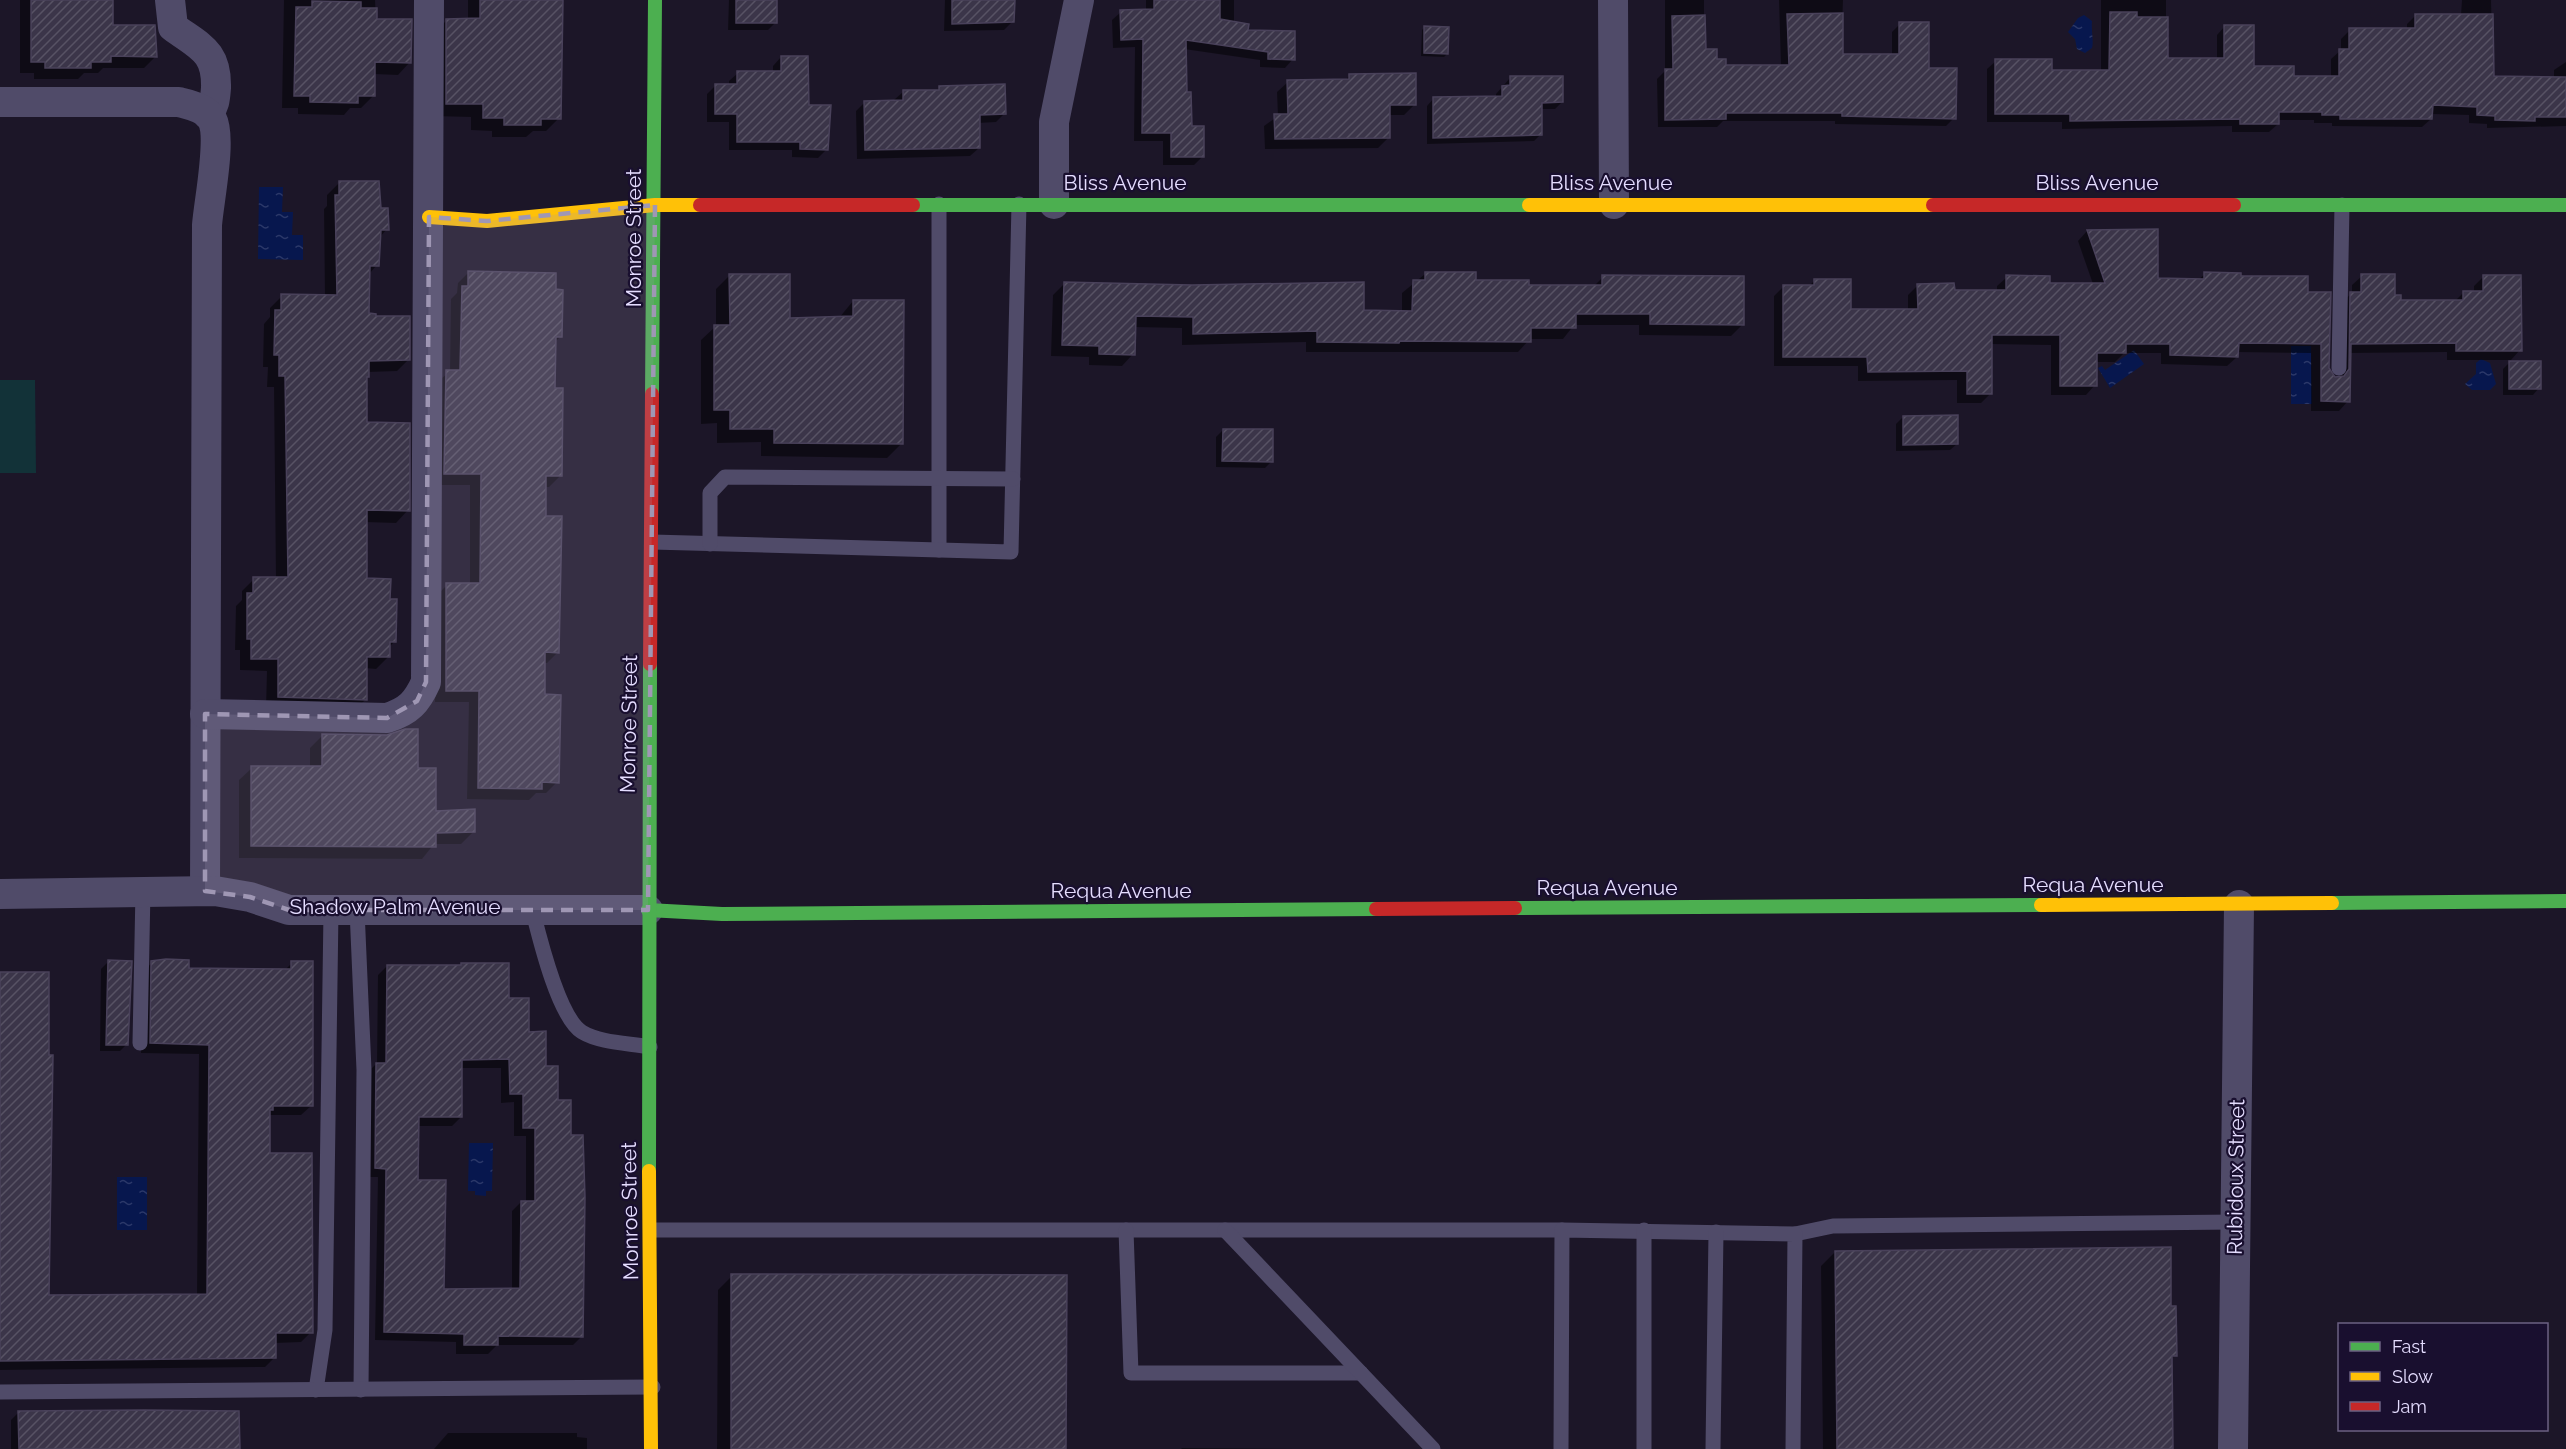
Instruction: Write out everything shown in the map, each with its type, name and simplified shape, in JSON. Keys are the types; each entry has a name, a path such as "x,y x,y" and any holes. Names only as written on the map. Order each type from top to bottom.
{"street":[{"path":"170,0 173,27 206,49 215,65 215,105 208,115"},
{"path":"205,714 387,718 402,713 417,701 426,682 429,0"},
{"name":"Monroe Street","path":"651,1449 653,1387 648,910 655,0"},
{"path":"1054,204 1054,122 1062,72 1079,0"},
{"path":"1613,0 1614,204"},
{"path":"0,102 180,102 196,106 212,118 218,143 207,225 205,891"},
{"name":"Bliss Avenue","path":"429,217 487,221 655,205 2566,205"},
{"name":"Shadow Palm Avenue","path":"0,894 143,890 205,891 250,897 289,910 532,908 648,910"},
{"name":"Requa Avenue","path":"648,910 734,914 2566,901"},
{"name":"Rubidoux Street","path":"2234,1449 2239,905"}],"lane":[{"path":"939,204 939,550"},
{"path":"652,542 1011,552 1019,204"},
{"path":"2339,368 2343,205"},
{"path":"710,543 710,493 725,477 1012,479"},
{"path":"140,1043 143,890"},
{"path":"532,908 545,958 569,1019 582,1032 650,1047"},
{"path":"316,1390 325,1330 344,911"},
{"path":"344,911 364,1070 361,1390"},
{"path":"652,1230 1644,1230 1795,1234 1833,1226 2236,1222"},
{"path":"1126,1230 1131,1373 1361,1372"},
{"path":"1225,1230 1433,1449"},
{"path":"1562,1230 1562,1449"},
{"path":"1644,1230 1644,1449"},
{"path":"1713,1449 1716,1232"},
{"path":"1793,1449 1795,1234"},
{"path":"0,1392 653,1387"}],"highlighted area":[{"path":"655,205 648,910 289,910 250,897 205,891 205,714 387,718 417,701 426,682 429,217 487,221"}],"green space":[{"path":"0,380 35,380 36,473 0,473"}],"water":[{"path":"2084,15 2092,21 2093,39 2092,48 2085,53 2077,49 2075,39 2068,32 2078,18"},
{"path":"259,187 283,187 282,212 293,212 292,235 303,235 303,260 258,259"},
{"path":"2291,346 2311,346 2312,404 2291,404"},
{"path":"2134,350 2144,364 2110,388 2098,368 2102,366 2105,370"},
{"path":"2481,359 2490,363 2496,384 2490,390 2472,390 2465,384 2476,374 2476,363"},
{"path":"469,1143 493,1143 492,1191 486,1191 486,1196 475,1195 475,1191 468,1191"},
{"path":"117,1177 147,1177 147,1230 117,1230"}],"building":[{"path":"31,0 113,0 113,25 155,25 157,57 111,56 111,62 91,62 91,68 45,68 45,62 31,62"},
{"path":"480,0 563,0 561,119 541,119 541,125 504,125 504,118 483,118 483,104 446,104 446,19 480,18"},
{"path":"736,0 777,0 777,23 736,23"},
{"path":"952,0 1015,0 1014,22 952,24"},
{"path":"1154,0 1220,0 1220,19 1249,24 1248,30 1295,31 1295,60 1268,59 1268,52 1186,40 1187,92 1191,92 1192,126 1204,126 1204,157 1171,157 1171,133 1142,133 1143,39 1121,40 1120,10 1154,9"},
{"path":"312,1 361,2 361,8 377,8 377,19 412,19 411,63 375,62 375,96 358,96 358,103 310,102 310,96 294,96 296,7 312,7"},
{"path":"2110,12 2137,12 2137,17 2168,17 2168,58 2224,58 2224,25 2254,25 2254,66 2294,66 2294,76 2339,76 2339,49 2349,49 2349,28 2415,28 2415,14 2493,14 2494,76 2566,77 2566,117 2535,117 2535,121 2495,120 2495,116 2477,115 2477,107 2433,105 2432,119 2340,119 2340,115 2322,115 2322,112 2279,112 2279,124 2240,124 2240,119 2070,121 2070,114 1995,114 1995,59 2052,59 2052,70 2109,70"},
{"path":"1843,13 1843,54 1899,54 1899,22 1929,22 1929,68 1957,68 1956,119 1842,116 1842,113 1726,113 1726,119 1665,120 1665,69 1673,69 1672,16 1705,15 1706,49 1717,49 1717,59 1726,59 1726,65 1789,65 1787,14"},
{"path":"1424,26 1449,27 1448,54 1424,53"},
{"path":"781,56 808,56 809,105 831,105 828,150 800,149 800,142 737,142 737,114 715,114 715,84 737,84 737,71 781,71"},
{"path":"1416,73 1416,105 1390,105 1390,138 1275,139 1274,114 1288,114 1287,80 1349,79 1349,74"},
{"path":"1510,76 1563,76 1563,102 1542,103 1542,135 1433,138 1433,97 1502,96 1502,86 1510,85"},
{"path":"1005,84 1006,114 980,115 980,148 865,150 864,101 903,100 903,90 939,90 939,86"},
{"path":"339,181 379,181 381,208 388,208 389,230 381,230 379,266 370,266 369,313 376,314 376,316 410,316 410,360 369,361 369,377 367,377 367,422 410,423 410,511 367,510 367,578 391,579 390,599 397,599 396,642 390,642 390,657 367,657 367,700 278,697 278,659 251,659 251,639 247,639 247,593 253,593 253,577 288,577 285,376 279,376 279,355 274,355 275,310 281,310 281,294 337,295 335,195 339,195"},
{"path":"2158,229 2158,278 2204,279 2204,272 2241,273 2241,276 2308,276 2308,292 2331,292 2329,368 2335,377 2344,376 2349,369 2350,292 2361,292 2361,274 2395,274 2395,295 2401,295 2401,300 2463,300 2463,291 2483,291 2483,275 2521,275 2522,351 2456,351 2456,343 2351,344 2350,402 2321,401 2321,344 2239,343 2238,357 2170,355 2170,344 2126,344 2126,353 2097,353 2097,386 2060,386 2060,335 1992,335 1992,394 1967,394 1967,371 1868,372 1867,357 1783,357 1783,285 1814,285 1814,279 1851,279 1851,309 1918,309 1917,284 1954,283 1955,290 2006,290 2006,275 2050,276 2050,283 2105,283 2087,230"},
{"path":"468,271 556,273 556,289 563,290 562,337 556,337 555,388 563,388 562,476 546,476 546,516 562,516 559,653 545,652 545,694 561,695 559,783 542,782 542,789 478,788 479,691 446,691 446,583 480,583 481,474 444,474 446,370 460,370 462,286 468,286"},
{"path":"1425,272 1476,272 1476,280 1529,280 1529,285 1602,285 1602,275 1744,276 1744,325 1650,324 1650,314 1576,314 1576,328 1531,328 1531,342 1317,342 1317,331 1193,334 1193,317 1136,316 1135,355 1099,354 1099,346 1062,345 1064,282 1192,285 1364,282 1364,310 1412,311 1413,280 1425,280"},
{"path":"729,274 790,274 790,318 853,316 853,300 904,300 903,444 774,443 774,429 730,429 730,410 714,410 714,325 730,325"},
{"path":"2509,361 2541,361 2541,389 2509,389"},
{"path":"1958,415 1958,444 1903,445 1903,416"},
{"path":"1223,429 1273,429 1273,462 1222,461"},
{"path":"405,729 418,729 418,768 436,768 436,811 475,809 475,832 436,833 436,847 251,846 251,766 322,766 322,734 387,735"},
{"path":"108,960 132,961 128,1045 106,1045"},
{"path":"189,960 189,968 291,969 291,961 313,961 313,1106 273,1106 273,1110 270,1110 270,1153 312,1153 313,1333 276,1333 276,1358 0,1361 0,972 49,972 49,1055 53,1055 49,1295 207,1294 209,1045 150,1043 151,961"},
{"path":"461,963 509,963 509,998 529,998 529,1032 546,1031 546,1066 558,1066 558,1100 571,1100 571,1135 583,1135 585,1197 583,1337 498,1336 498,1345 464,1345 464,1334 384,1332 386,1169 375,1168 376,1063 386,1063 387,965 461,965","holes":["509,1059 510,1094 523,1094 523,1128 535,1128 535,1201 521,1201 520,1288 444,1289 446,1180 418,1180 419,1117 462,1117 462,1060"]},
{"path":"2171,1247 2171,1306 2176,1306 2177,1356 2172,1356 2173,1449 1837,1449 1835,1251"},
{"path":"731,1274 1067,1275 1066,1449 731,1449"},
{"path":"18,1411 239,1411 240,1449 19,1449"}],"traffic: fast":[{"path":"652,394 655,0"},
{"path":"913,205 1529,205"},
{"path":"2234,205 2566,205"},
{"path":"649,1171 650,664"},
{"path":"2332,903 2566,901"},
{"path":"1515,908 2041,905"},
{"path":"648,910 722,914 1376,909"}],"traffic: slow":[{"path":"429,217 487,221 655,205 700,205"},
{"path":"1529,205 1933,205"},
{"path":"2041,905 2332,903"},
{"path":"649,1171 651,1449"}],"traffic: jam":[{"path":"700,205 913,205"},
{"path":"1933,205 2234,205"},
{"path":"650,664 652,394"},
{"path":"1376,909 1515,908"}]}
